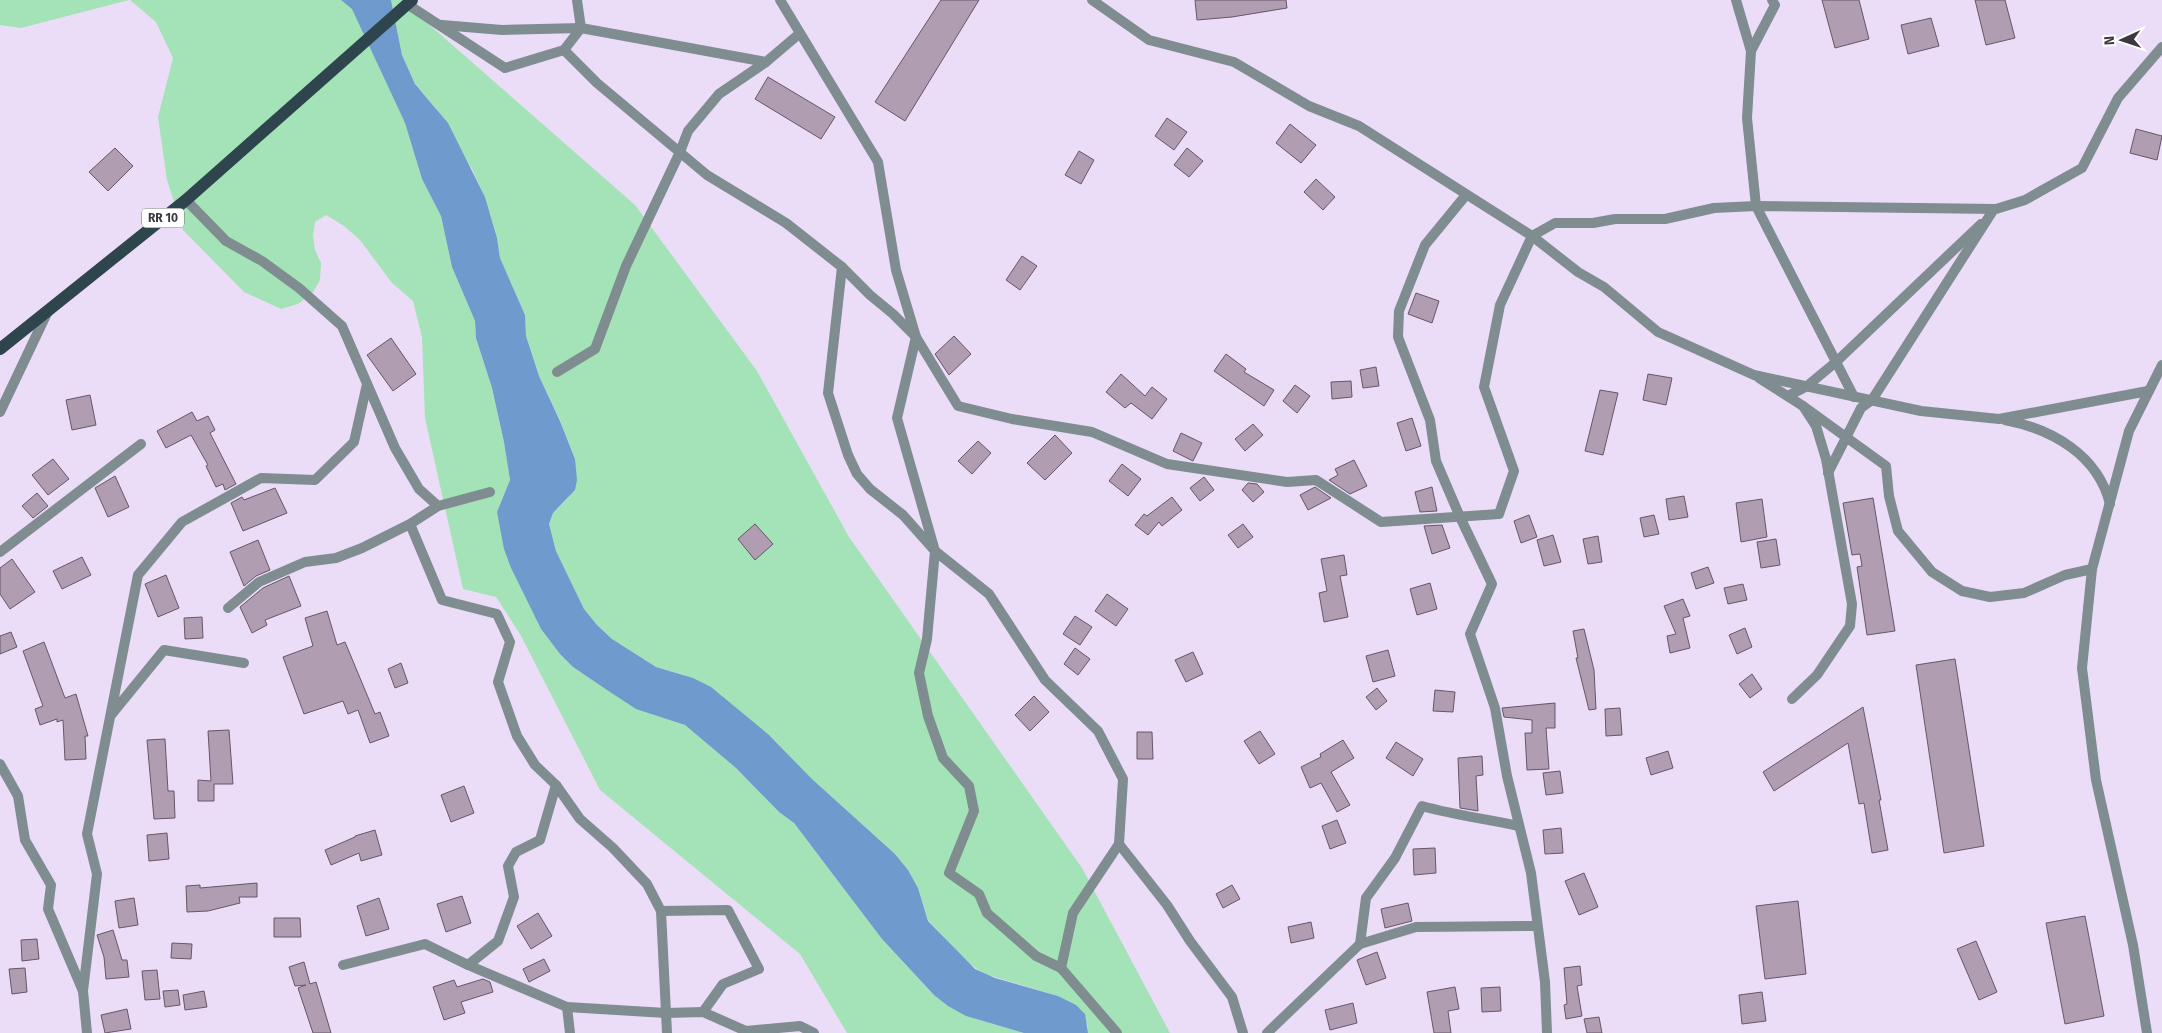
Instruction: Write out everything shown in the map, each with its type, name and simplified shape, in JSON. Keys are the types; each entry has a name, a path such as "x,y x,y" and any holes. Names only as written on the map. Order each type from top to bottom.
{"main road":[{"name":"RR 10","path":"0,349 186,200 410,2"}],"street":[{"path":"410,2 505,68 564,50 581,28 576,0"},
{"path":"780,0 878,162 896,270 916,337 958,406 1012,419 1092,432 1167,464 1287,482 1316,480 1381,522 1499,514 1514,471 1484,387 1500,306 1532,236 1555,223 1594,223 1615,219 1665,219 1714,208 1756,206 1994,211 2025,200 2082,168 2118,98 2162,47"},
{"path":"1092,0 1149,40 1234,62 1309,106 1359,126 1532,236 1578,272 1604,287 1658,332 1754,375 1788,396 1886,466 1890,496 1898,531 1932,572 1962,591 1990,596 2024,593 2065,575 2092,569"},
{"path":"1736,0 1751,51 1747,118 1756,206 1854,397"},
{"path":"1751,51 1775,5 1772,0"},
{"path":"441,25 502,30 581,28 766,62"},
{"path":"557,372 595,349 626,266 688,131 719,94 766,62 799,34"},
{"path":"564,50 597,83 708,175 786,223 842,267 916,337"},
{"path":"1466,195 1424,245 1399,311 1398,337 1430,420 1436,461 1492,584 1470,634 1495,708 1507,776 1531,873 1545,982 1547,1033"},
{"path":"186,200 226,241 262,261 299,288 342,326 395,448 419,489 438,506"},
{"path":"1788,396 1807,386 1836,362 1994,211"},
{"path":"1828,473 1845,436 1861,408 1872,400 1994,211"},
{"path":"842,267 828,393 848,455 857,474 870,489 903,515 935,552 990,594 1045,680 1098,731 1124,779 1119,844 1074,914 1061,968"},
{"path":"0,412 48,312"},
{"path":"916,337 897,418 935,552 927,639 919,673 928,716 943,758 969,786 974,811 949,873 979,894 987,913 1036,956 1061,968 1117,1033"},
{"path":"2147,1033 2132,945 2094,771 2082,668 2092,569 2129,431 2162,365"},
{"path":"1754,375 1922,411 1999,419 2027,424 2074,450 2096,470 2110,505"},
{"path":"87,1033 83,992 97,874 86,834 138,575 182,522 261,478 315,480 354,442 367,384"},
{"path":"1999,419 2148,391"},
{"path":"1792,699 1818,675 1850,626 1852,604 1828,473 1816,426 1802,406"},
{"path":"0,552 141,444"},
{"path":"228,608 259,582 305,562 336,558 362,548 410,524 438,506 490,492"},
{"path":"410,524 442,600 497,614 510,642 498,682 517,736 535,765 556,785 580,819 613,848 647,884 660,911 667,1033"},
{"path":"110,716 164,650 244,663"},
{"path":"0,764 18,796 25,840 51,885 48,909 83,992"},
{"path":"468,965 498,941 514,897 508,866 516,852 540,840 556,785"},
{"path":"1360,944 1366,898 1395,858 1422,806 1450,814 1519,826"},
{"path":"1119,844 1167,905 1190,941 1232,997 1243,1033"},
{"path":"660,911 728,910 759,969 723,984 703,1012"},
{"path":"1268,1033 1360,944 1416,927 1538,926"},
{"path":"343,965 425,944 468,965 568,1007 666,1013 703,1012 746,1031 800,1026 814,1033"},
{"path":"568,1007 570,1033"}],"green space":[{"path":"0,0 129,0 21,28 0,25"},
{"path":"130,0 341,0 352,8 405,123 422,179 441,216 452,267 475,321 476,338 492,388 510,480 497,512 511,568 541,629 560,654 573,667 604,688 661,716 685,725 736,768 779,812 794,823 882,939 934,995 966,1016 1024,1033 847,1033 800,954 600,790 520,634 496,597 463,589 425,418 422,337 413,301 392,283 360,240 344,226 326,215 315,222 313,235 315,250 321,263 320,280 313,292 298,304 281,309 244,292 183,230 167,180 158,117 173,58 156,22"},
{"path":"391,0 405,0 408,6 635,205 757,371 849,537 1082,868 1170,1033 1088,1033 1087,1023 1058,996 985,974 968,963 928,920 918,888 908,870 895,854 812,779 769,735 684,675 656,667 612,639 584,609 556,551 549,524 553,513 568,498 575,459 560,420 539,376 526,336 525,315 500,258 497,238 485,197 472,169 435,107 415,84 402,55"}],"water":[{"path":"341,0 391,0 402,55 415,84 448,123 485,197 497,238 500,258 525,315 526,336 539,376 575,459 577,480 575,490 553,513 549,524 556,551 584,609 612,639 656,667 693,678 711,687 769,735 812,779 895,854 908,870 918,888 928,921 975,969 995,978 1058,996 1076,1005 1085,1014 1088,1033 1024,1033 966,1016 948,1006 934,995 882,939 794,823 779,812 736,768 685,725 636,709 573,667 560,654 541,629 511,568 504,549 497,512 510,480 492,388 476,338 475,321 452,267 441,216 422,179 405,123 352,9"}],"building":[{"path":"941,0 979,0 905,121 875,102"},
{"path":"1195,0 1286,0 1287,8 1232,17 1197,20"},
{"path":"1822,0 1859,0 1869,39 1835,48"},
{"path":"1975,0 2005,0 2015,38 1986,45"},
{"path":"1931,18 1939,46 1908,54 1901,25"},
{"path":"768,77 835,117 821,139 755,99"},
{"path":"1167,118 1187,132 1174,150 1155,136"},
{"path":"1290,124 1316,145 1301,163 1276,143"},
{"path":"2136,129 2162,136 2157,160 2130,153"},
{"path":"115,148 133,166 108,191 89,172"},
{"path":"1187,148 1203,161 1189,177 1174,165"},
{"path":"1079,151 1094,160 1081,184 1065,175"},
{"path":"1316,179 1335,197 1323,210 1304,192"},
{"path":"1022,256 1037,266 1020,290 1006,280"},
{"path":"1416,293 1439,301 1432,323 1408,314"},
{"path":"954,336 971,354 949,375 935,354"},
{"path":"391,338 416,374 393,391 367,355"},
{"path":"1226,354 1246,369 1244,372 1274,390 1264,406 1214,371"},
{"path":"1376,367 1379,386 1363,388 1360,370"},
{"path":"1121,374 1145,396 1152,387 1167,399 1152,419 1131,403 1125,408 1106,392"},
{"path":"1648,374 1672,378 1666,405 1643,400"},
{"path":"1351,381 1352,397 1332,399 1331,382"},
{"path":"1295,385 1310,396 1297,413 1283,401"},
{"path":"1600,390 1618,393 1603,455 1585,451"},
{"path":"90,395 96,425 72,430 66,400"},
{"path":"192,412 197,421 208,416 215,430 210,433 236,484 225,490 223,484 216,487 206,466 208,465 191,435 166,448 157,431"},
{"path":"1412,418 1421,446 1406,451 1397,423"},
{"path":"1253,424 1263,435 1245,451 1235,439"},
{"path":"1181,433 1202,443 1193,461 1173,451"},
{"path":"1055,435 1072,453 1045,480 1027,463"},
{"path":"978,441 991,453 972,474 958,461"},
{"path":"53,459 69,479 48,495 32,475"},
{"path":"1354,460 1367,486 1350,494 1329,480 1338,475 1335,469"},
{"path":"1122,464 1141,479 1128,496 1109,481"},
{"path":"115,476 129,507 108,517 95,488"},
{"path":"1204,477 1214,490 1200,501 1190,488"},
{"path":"1248,483 1257,484 1264,492 1253,502 1242,490"},
{"path":"1315,487 1331,498 1308,510 1300,495"},
{"path":"1432,487 1437,511 1420,512 1415,492"},
{"path":"275,488 287,513 243,531 231,503 242,497 244,500"},
{"path":"37,493 48,506 33,518 22,506"},
{"path":"1684,496 1688,517 1669,520 1666,499"},
{"path":"1172,497 1182,510 1162,526 1159,522 1148,535 1135,525 1144,514 1147,516"},
{"path":"1873,498 1895,631 1867,635 1857,567 1862,566 1860,554 1852,555 1843,503"},
{"path":"1762,499 1767,537 1741,542 1736,503"},
{"path":"1529,515 1537,537 1521,543 1514,521"},
{"path":"1654,515 1659,534 1644,537 1640,518"},
{"path":"755,524 773,544 755,560 738,539"},
{"path":"1243,524 1253,537 1238,548 1228,535"},
{"path":"1442,525 1450,548 1432,554 1424,526"},
{"path":"1553,535 1561,562 1544,566 1537,540"},
{"path":"1598,536 1602,562 1588,564 1583,539"},
{"path":"1776,539 1780,565 1761,568 1757,542"},
{"path":"258,540 270,570 256,576 244,586 230,552"},
{"path":"1344,555 1347,575 1340,576 1348,617 1324,622 1319,593 1327,591 1321,559"},
{"path":"82,557 91,575 62,589 53,571"},
{"path":"12,559 35,592 10,609 0,594 0,568"},
{"path":"1708,567 1714,583 1696,589 1691,573"},
{"path":"166,575 179,608 158,617 145,584"},
{"path":"289,576 301,606 265,620 267,625 252,633 240,607 263,588"},
{"path":"1430,583 1437,609 1417,615 1410,589"},
{"path":"1743,584 1747,600 1728,604 1724,588"},
{"path":"1107,594 1128,609 1116,626 1095,611"},
{"path":"1683,599 1690,616 1683,618 1690,648 1670,653 1667,636 1676,634 1664,606"},
{"path":"327,611 337,645 345,642 375,714 380,712 389,736 370,743 358,710 348,714 343,701 304,714 283,657 313,646 305,618"},
{"path":"1075,616 1092,627 1080,645 1063,634"},
{"path":"202,617 203,638 185,639 184,618"},
{"path":"1745,628 1752,647 1737,654 1729,635"},
{"path":"1584,629 1594,670 1596,709 1589,710 1576,658 1578,658 1573,631"},
{"path":"11,632 17,647 0,654 0,636"},
{"path":"44,642 65,698 76,694 88,736 85,736 86,759 65,760 63,720 57,722 57,719 40,725 35,709 43,706 23,651"},
{"path":"1075,648 1090,659 1078,675 1064,664"},
{"path":"1388,650 1395,676 1373,682 1366,656"},
{"path":"1193,652 1203,674 1186,682 1175,660"},
{"path":"1955,659 1984,846 1944,853 1916,665"},
{"path":"401,663 408,683 395,688 388,669"},
{"path":"1752,674 1762,689 1750,698 1739,684"},
{"path":"1377,688 1387,701 1376,710 1366,697"},
{"path":"1435,690 1455,692 1453,712 1433,711"},
{"path":"1034,696 1049,712 1030,731 1015,715"},
{"path":"1555,703 1555,728 1546,728 1549,769 1527,770 1525,733 1532,733 1532,720 1504,717 1502,708"},
{"path":"1863,707 1881,800 1879,800 1888,850 1872,853 1864,803 1859,804 1848,743 1774,791 1763,772"},
{"path":"1620,708 1622,735 1606,736 1605,709"},
{"path":"229,730 233,784 214,784 214,801 198,801 198,780 211,781 208,731"},
{"path":"1260,731 1275,754 1259,764 1244,741"},
{"path":"1137,732 1152,732 1153,759 1137,759"},
{"path":"165,739 168,791 174,791 175,818 154,819 147,740"},
{"path":"1343,740 1354,758 1331,772 1350,805 1337,812 1321,783 1310,788 1301,767 1321,757 1320,754"},
{"path":"1396,742 1423,759 1413,776 1386,758"},
{"path":"1668,751 1673,768 1651,775 1646,758"},
{"path":"1482,756 1483,775 1476,776 1478,811 1460,808 1458,758"},
{"path":"1560,771 1563,793 1546,795 1543,773"},
{"path":"464,786 474,813 451,822 441,795"},
{"path":"1337,820 1346,843 1330,849 1322,826"},
{"path":"1561,828 1563,853 1545,854 1543,830"},
{"path":"375,830 382,855 361,861 359,853 331,865 325,850 355,836"},
{"path":"167,833 169,859 149,861 147,835"},
{"path":"1435,848 1436,873 1414,875 1413,849"},
{"path":"1584,873 1598,907 1579,915 1565,881"},
{"path":"257,883 257,897 239,897 240,903 208,911 187,912 186,886 200,885 200,888"},
{"path":"1232,885 1240,899 1223,908 1216,894"},
{"path":"462,896 471,923 446,932 437,904"},
{"path":"134,898 138,925 119,928 115,901"},
{"path":"379,898 389,929 366,936 357,906"},
{"path":"1798,901 1806,974 1765,979 1756,906"},
{"path":"1408,903 1412,921 1385,928 1381,909"},
{"path":"538,913 552,936 531,949 517,926"},
{"path":"2085,916 2104,1016 2065,1024 2046,923"},
{"path":"274,918 300,918 301,937 274,937"},
{"path":"1311,922 1314,938 1291,943 1288,927"},
{"path":"113,930 122,960 127,960 129,977 106,979 104,957 97,935"},
{"path":"37,939 39,959 22,961 21,940"},
{"path":"1976,941 1997,992 1979,1000 1957,949"},
{"path":"172,943 192,944 191,959 171,958"},
{"path":"1377,952 1386,978 1366,985 1357,960"},
{"path":"544,959 550,971 529,982 523,969"},
{"path":"304,962 310,984 316,982 331,1033 313,1033 298,988 306,985 295,986 289,967"},
{"path":"1580,966 1582,985 1577,986 1582,1016 1566,1019 1564,1005 1567,1004 1564,968"},
{"path":"25,968 27,992 12,994 9,969"},
{"path":"157,970 160,999 145,1000 142,971"},
{"path":"483,979 490,982 493,992 461,1002 465,1013 444,1020 433,987 454,980 457,987"},
{"path":"1455,987 1459,1009 1448,1011 1451,1033 1434,1033 1427,992"},
{"path":"1500,987 1501,1011 1482,1012 1481,988"},
{"path":"178,990 180,1005 165,1007 163,991"},
{"path":"204,991 207,1007 185,1010 183,995"},
{"path":"1762,992 1766,1021 1742,1024 1739,995"},
{"path":"1353,1003 1357,1023 1330,1030 1325,1010"},
{"path":"127,1009 131,1029 105,1033 101,1015"},
{"path":"1599,1017 1602,1033 1587,1033 1584,1019"}]}
